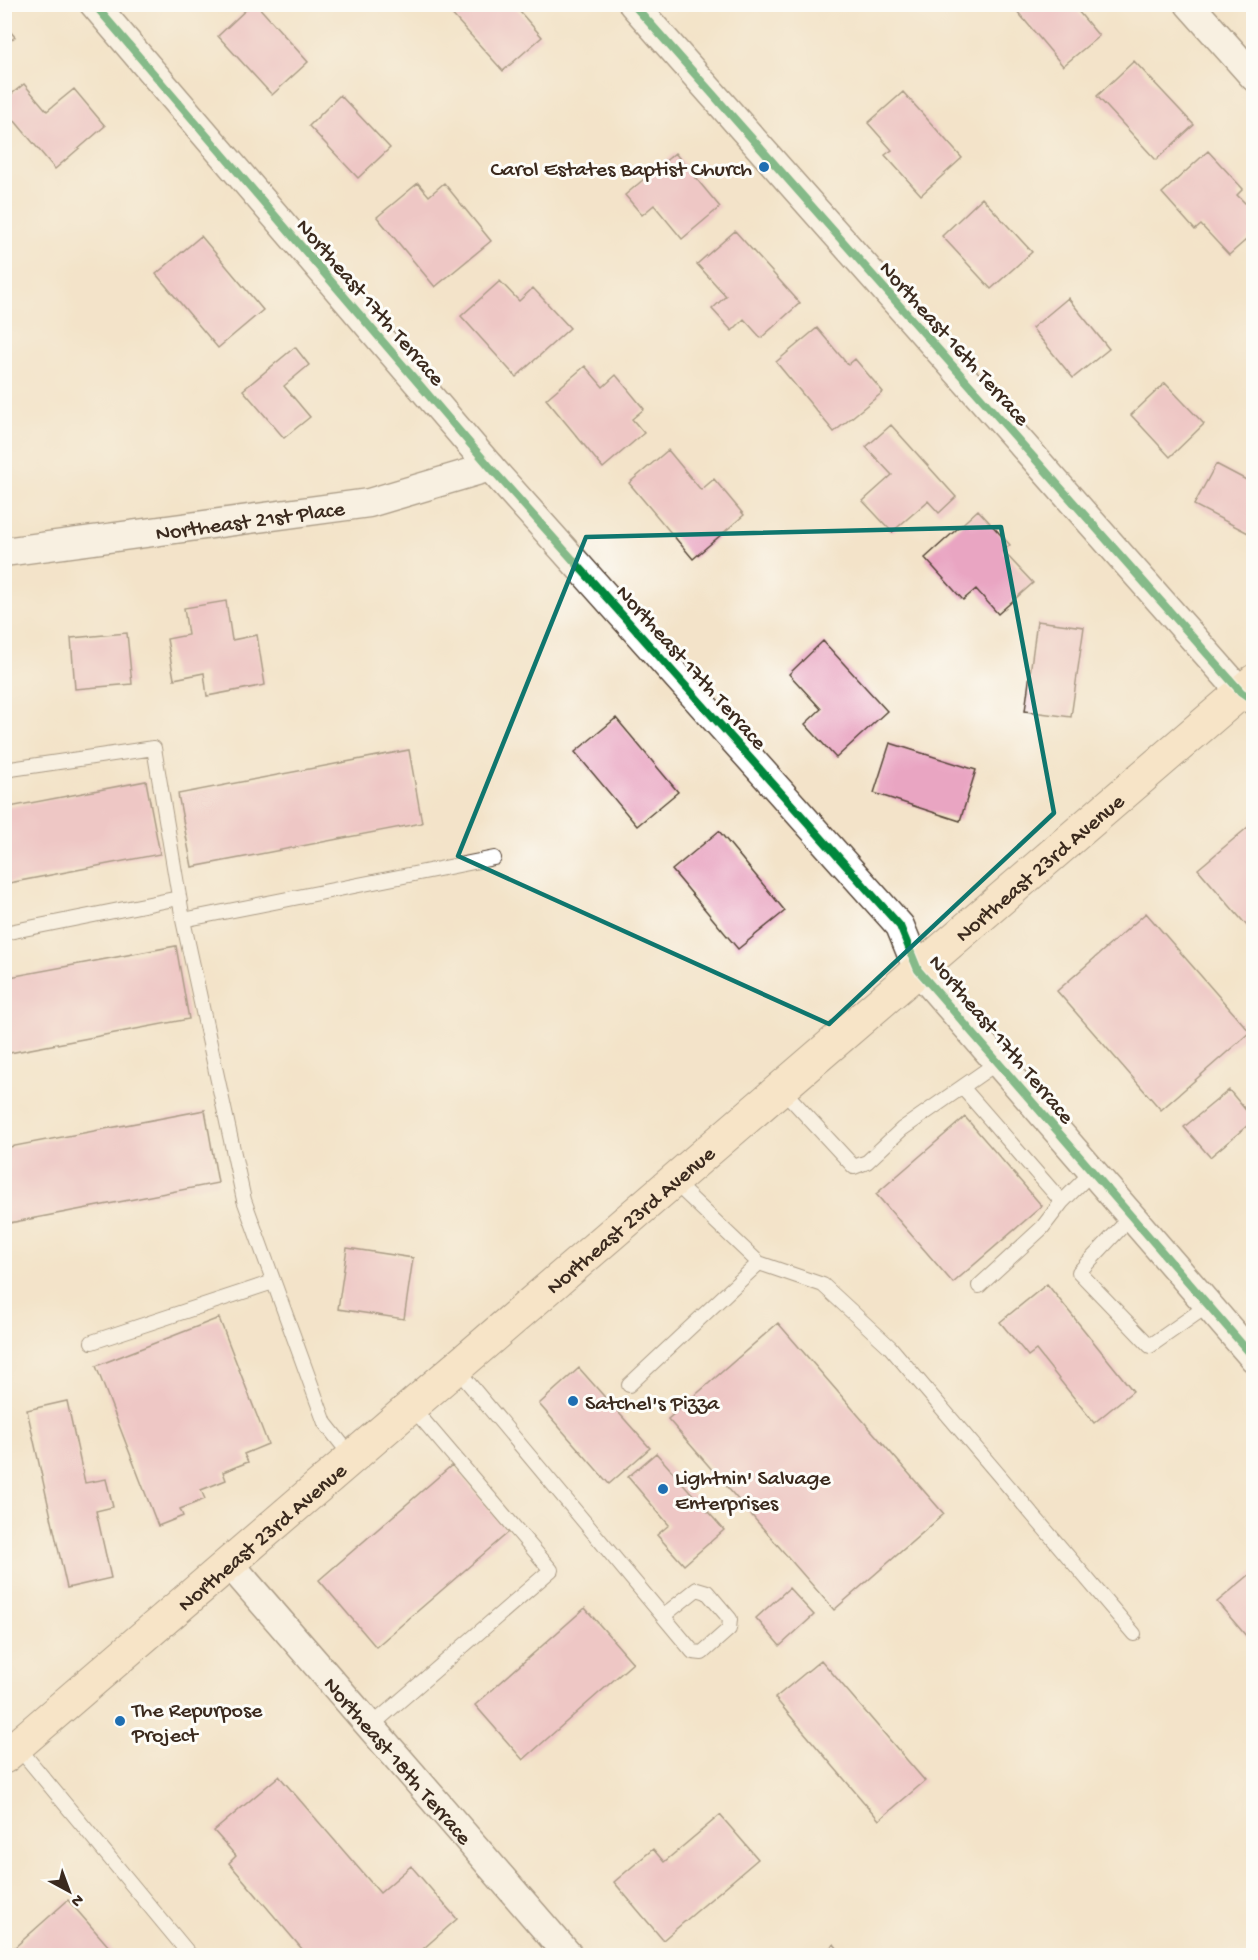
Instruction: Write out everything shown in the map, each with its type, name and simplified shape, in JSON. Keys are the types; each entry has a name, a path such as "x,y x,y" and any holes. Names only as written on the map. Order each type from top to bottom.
{"main road":[{"name":"Northeast 23rd Avenue","path":"10,1751 780,1088 1249,691"}],"street":[{"name":"Northeast 17th Terrace","path":"94,4 490,467 900,926 918,970 1254,1358"},
{"name":"Northeast 16th Terrace","path":"633,4 1249,691"},
{"path":"1189,4 1254,77"},
{"name":"Northeast 21st Place","path":"4,552 369,503 490,467"},
{"name":"Northeast 18th Terrace","path":"229,1563 569,1955"}],"lane":[{"path":"4,770 154,748 183,920 244,1200 325,1423 352,1457"},
{"path":"183,920 494,858"},
{"path":"4,933 179,898"},
{"path":"780,1088 854,1167 867,1162 902,1128 998,1062"},
{"path":"962,1088 1062,1202"},
{"path":"979,1286 1042,1228 1062,1202 1092,1172"},
{"path":"673,1181 759,1263 823,1285 890,1347 1134,1634"},
{"path":"1131,1217 1079,1272 1150,1346 1207,1306"},
{"path":"629,1385 759,1263"},
{"path":"92,1342 273,1282"},
{"path":"456,1368 693,1652 702,1653 729,1629 730,1619 707,1592 697,1589 663,1616"},
{"path":"371,1726 551,1570 411,1406"},
{"path":"10,1751 191,1956"}],"highlighted area":[{"path":"1001,527 1054,813 829,1024 458,856 586,537"}],"building":[{"path":"252,4 256,4 308,62 272,95 218,36"},
{"path":"456,4 513,4 542,37 503,71 449,11"},
{"path":"1011,4 1072,4 1099,36 1063,66"},
{"path":"4,24 15,37 4,46"},
{"path":"1134,61 1194,125 1156,160 1097,96"},
{"path":"24,84 47,111 74,89 105,126 55,169 4,108 4,100"},
{"path":"903,92 962,158 921,195 885,155 892,150 868,123"},
{"path":"340,95 390,148 358,178 309,126"},
{"path":"1208,151 1243,189 1237,195 1254,212 1254,233 1229,255 1201,225 1195,230 1162,193"},
{"path":"675,153 720,207 682,239 654,205 642,215 625,195"},
{"path":"418,183 429,196 444,183 491,241 435,287 377,217"},
{"path":"982,198 1032,252 991,289 942,236"},
{"path":"735,231 800,303 761,338 744,319 732,331 712,309 726,296 697,264"},
{"path":"201,236 263,310 218,348 156,274"},
{"path":"500,281 519,301 533,288 570,328 516,377 461,316"},
{"path":"1068,298 1109,349 1073,378 1032,328"},
{"path":"817,328 848,365 855,359 883,392 834,432 776,362"},
{"path":"295,347 309,365 284,386 310,417 284,438 243,390"},
{"path":"585,366 603,387 616,375 644,409 632,419 644,433 603,468 546,399"},
{"path":"1165,383 1204,424 1170,457 1131,415"},
{"path":"891,425 956,497 939,513 928,501 892,532 863,501 892,475 866,447"},
{"path":"668,450 701,490 714,479 744,515 693,559 629,483"},
{"path":"1216,464 1254,484 1254,536 1194,505"},
{"path":"978,510 1010,545 1003,551 1033,583 998,614 976,589 963,600 925,558"},
{"path":"226,601 232,640 257,635 265,685 207,696 204,673 174,679 167,639 188,635 184,608"},
{"path":"1037,621 1084,627 1071,717 1025,711"},
{"path":"127,633 132,684 75,689 71,638"},
{"path":"823,641 887,711 836,758 805,724 821,709 789,674"},
{"path":"616,718 678,792 637,826 575,752"},
{"path":"890,743 976,770 960,821 874,793"},
{"path":"409,750 422,823 192,867 178,794"},
{"path":"146,781 160,854 4,884 4,808"},
{"path":"1254,822 1254,934 1198,869"},
{"path":"719,831 785,911 738,949 672,870"},
{"path":"1146,913 1250,1032 1161,1110 1057,991"},
{"path":"176,946 189,1019 4,1054 4,978"},
{"path":"1229,1090 1254,1120 1210,1157 1184,1127"},
{"path":"205,1110 218,1183 4,1224 4,1148"},
{"path":"965,1117 1042,1206 953,1283 876,1194"},
{"path":"347,1248 413,1258 404,1319 338,1309"},
{"path":"1047,1284 1133,1391 1094,1423 1036,1350 1028,1356 1000,1322"},
{"path":"219,1318 268,1444 244,1454 248,1462 223,1472 226,1480 201,1490 205,1499 180,1509 183,1516 158,1526 96,1366"},
{"path":"778,1323 944,1514 834,1610 668,1419"},
{"path":"579,1368 650,1448 609,1484 539,1404"},
{"path":"67,1401 85,1483 106,1479 113,1507 96,1511 111,1578 67,1588 27,1410"},
{"path":"656,1453 724,1530 684,1565 657,1535 669,1525 628,1477"},
{"path":"452,1465 509,1532 376,1647 319,1580"},
{"path":"1254,1571 1254,1645 1217,1602"},
{"path":"789,1588 814,1615 780,1646 756,1618"},
{"path":"585,1608 633,1663 523,1760 475,1705"},
{"path":"821,1660 925,1781 879,1820 775,1698"},
{"path":"279,1776 380,1893 411,1866 457,1919 415,1956 308,1956 229,1863 236,1856 214,1831"},
{"path":"720,1815 758,1859 663,1940 614,1882 653,1849 664,1862"},
{"path":"68,1900 117,1956 5,1956"},
{"path":"834,1944 843,1956 820,1956"}],"cycle path":[{"path":"94,4 490,467 900,926 918,970 1254,1358"},
{"path":"633,4 1241,692 1254,701"}],"place":[{"name":"Carol Estates Baptist Church","path":"764,167"},
{"name":"Satchel's Pizza","path":"573,1401"},
{"name":"Lightnin' Salvage Enterprises","path":"663,1489"},
{"name":"The Repurpose Project","path":"120,1721"}]}
